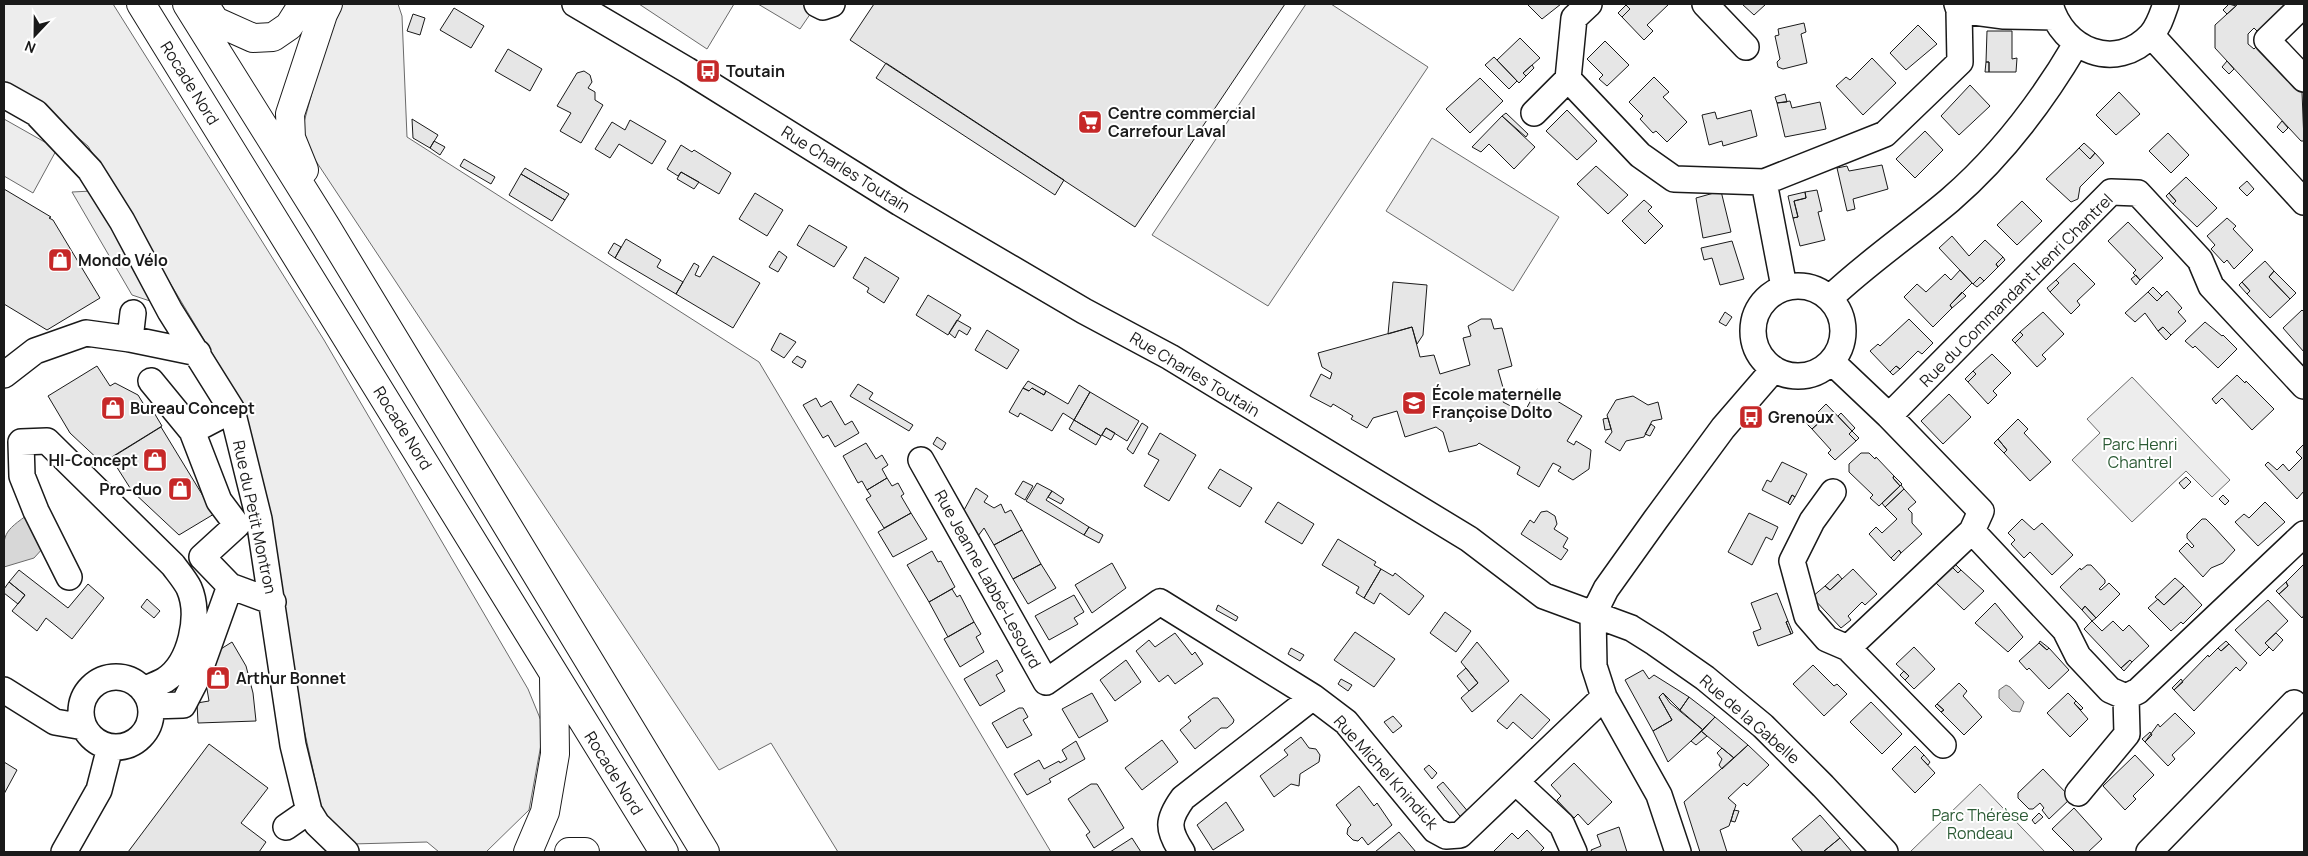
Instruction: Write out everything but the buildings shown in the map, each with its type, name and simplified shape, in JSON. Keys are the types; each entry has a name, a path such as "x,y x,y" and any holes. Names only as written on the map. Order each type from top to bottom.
{"main road":[{"name":"Rocade Nord","path":"141,4 664,852"},
{"path":"188,4 325,225 705,852"},
{"path":"204,4 215,20 254,38 273,37 289,26 304,4"},
{"path":"325,225 291,138 290,114 322,14 328,4"},
{"path":"528,852 545,812 555,754 554,676"},
{"path":"569,852 585,852"}],"street":[{"name":"Rue Charles Toutain","path":"575,4 908,208 1084,311 1170,357 1469,539 1544,596 1593,615"},
{"path":"817,4 823,7 832,4"},
{"path":"1534,114 1568,79 1574,18 1589,4"},
{"path":"1705,4 1746,48"},
{"path":"1568,79 1640,155 1674,179 1764,182 1885,134 1960,62 1958,7 2004,16 2052,10 2063,33 2076,44 2091,51 2107,54 2123,52 2138,45 2151,35 2160,20 2166,4"},
{"path":"2304,4 2267,40 2304,79"},
{"path":"2151,35 2304,202"},
{"path":"1830,298 1896,241 1950,200 2001,151 2054,82 2076,44"},
{"name":"Rue du Petit Montron","path":"4,95 36,112 90,170 122,221 170,311 232,410 259,519 273,602 278,660 293,744 309,811 317,824 346,852"},
{"path":"1764,182 1784,287"},
{"name":"Rue du Commandant Henri Chantrel","path":"1889,416 2111,192 2138,193 2200,260 2212,286 2304,386"},
{"path":"1809,286 1830,298 1839,310 1843,323 1844,337 1832,362 1819,371 1804,376 1788,375 1774,369 1763,359 1755,347 1754,318 1761,304 1771,294 1784,287 1809,286"},
{"path":"130,339 133,313"},
{"path":"4,375 34,351 86,333 130,339 198,354"},
{"path":"1832,362 1889,416 1981,510 1972,531 1848,648"},
{"path":"1678,852 1659,795 1604,697 1594,666 1593,615 1606,589 1723,428 1774,369"},
{"path":"151,381 192,431 219,501 236,525 202,557 230,586 273,602"},
{"path":"192,431 232,410"},
{"path":"69,577 36,511 22,476 21,442 47,441 174,565 189,588 195,613 191,637 183,660 147,698"},
{"name":"Rue Jeanne Labbé-Lesourd","path":"922,460 1046,682 1160,602 1313,697"},
{"path":"1833,492 1812,521 1792,561 1807,616 1827,639 1848,648 1942,745"},
{"path":"1972,531 2065,630 2078,656 2110,690 2126,697"},
{"path":"2126,697 2138,691 2304,534"},
{"path":"147,698 183,705 197,678 230,586"},
{"name":"Rue de la Gabelle","path":"1593,615 1631,628 1705,678 1763,726 1885,852"},
{"path":"125,678 135,682 147,698 151,718 141,737 121,747 110,747 90,736 84,727 81,716 84,700 93,686 102,680 125,678"},
{"path":"4,690 55,722 84,727"},
{"path":"1182,852 1172,837 1170,823 1173,811 1183,798 1313,697"},
{"name":"Rue Michel Knindick","path":"1313,697 1346,722 1435,830 1446,836 1460,835 1604,697"},
{"path":"2078,793 2127,734 2126,697"},
{"path":"2149,852 2294,704"},
{"path":"64,852 99,790 110,747"},
{"path":"1516,782 1562,825 1569,850"},
{"path":"286,827 309,811"}],"shaded area":[{"path":"4,4 113,4 324,340 528,689 544,728 529,810 486,852 439,852 427,842 352,844 323,815 291,670 254,445 230,383 88,146 28,96 4,85"},
{"path":"336,4 398,4 402,16 407,137 759,362 1051,852 838,852 771,743 719,770 300,137"},
{"path":"639,4 734,4 707,49"},
{"path":"758,4 817,4 800,29"},
{"path":"1306,4 1331,4 1428,67 1268,306 1152,235"},
{"path":"4,119 57,149 33,193 4,176"},
{"path":"1432,138 1559,217 1513,291 1386,211"},
{"path":"92,191 156,303 132,295 72,192"},
{"name":"Parc Henri Chantrel","path":"2132,377 2230,480 2212,497 2186,471 2132,522 2072,460 2100,433 2087,419"},
{"path":"26,516 44,547 34,558 4,567 5,537 12,527"},
{"path":"2006,685 2024,702 2020,712 2012,711 1999,698 1999,690"},
{"name":"Parc Thérèse Rondeau","path":"1980,784 2045,852 1910,852"}],"place":[{"name":"Toutain","path":"708,71"},
{"name":"Centre commercial Carrefour Laval","path":"1090,122"},
{"name":"Mondo Vélo","path":"60,260"},
{"name":"École maternelle Françoise Dolto","path":"1414,403"},
{"name":"Bureau Concept","path":"113,408"},
{"name":"Grenoux","path":"1751,417"},
{"name":"HI-Concept","path":"155,460"},
{"name":"Pro-duo","path":"180,489"},
{"name":"Arthur Bonnet","path":"218,678"}]}
